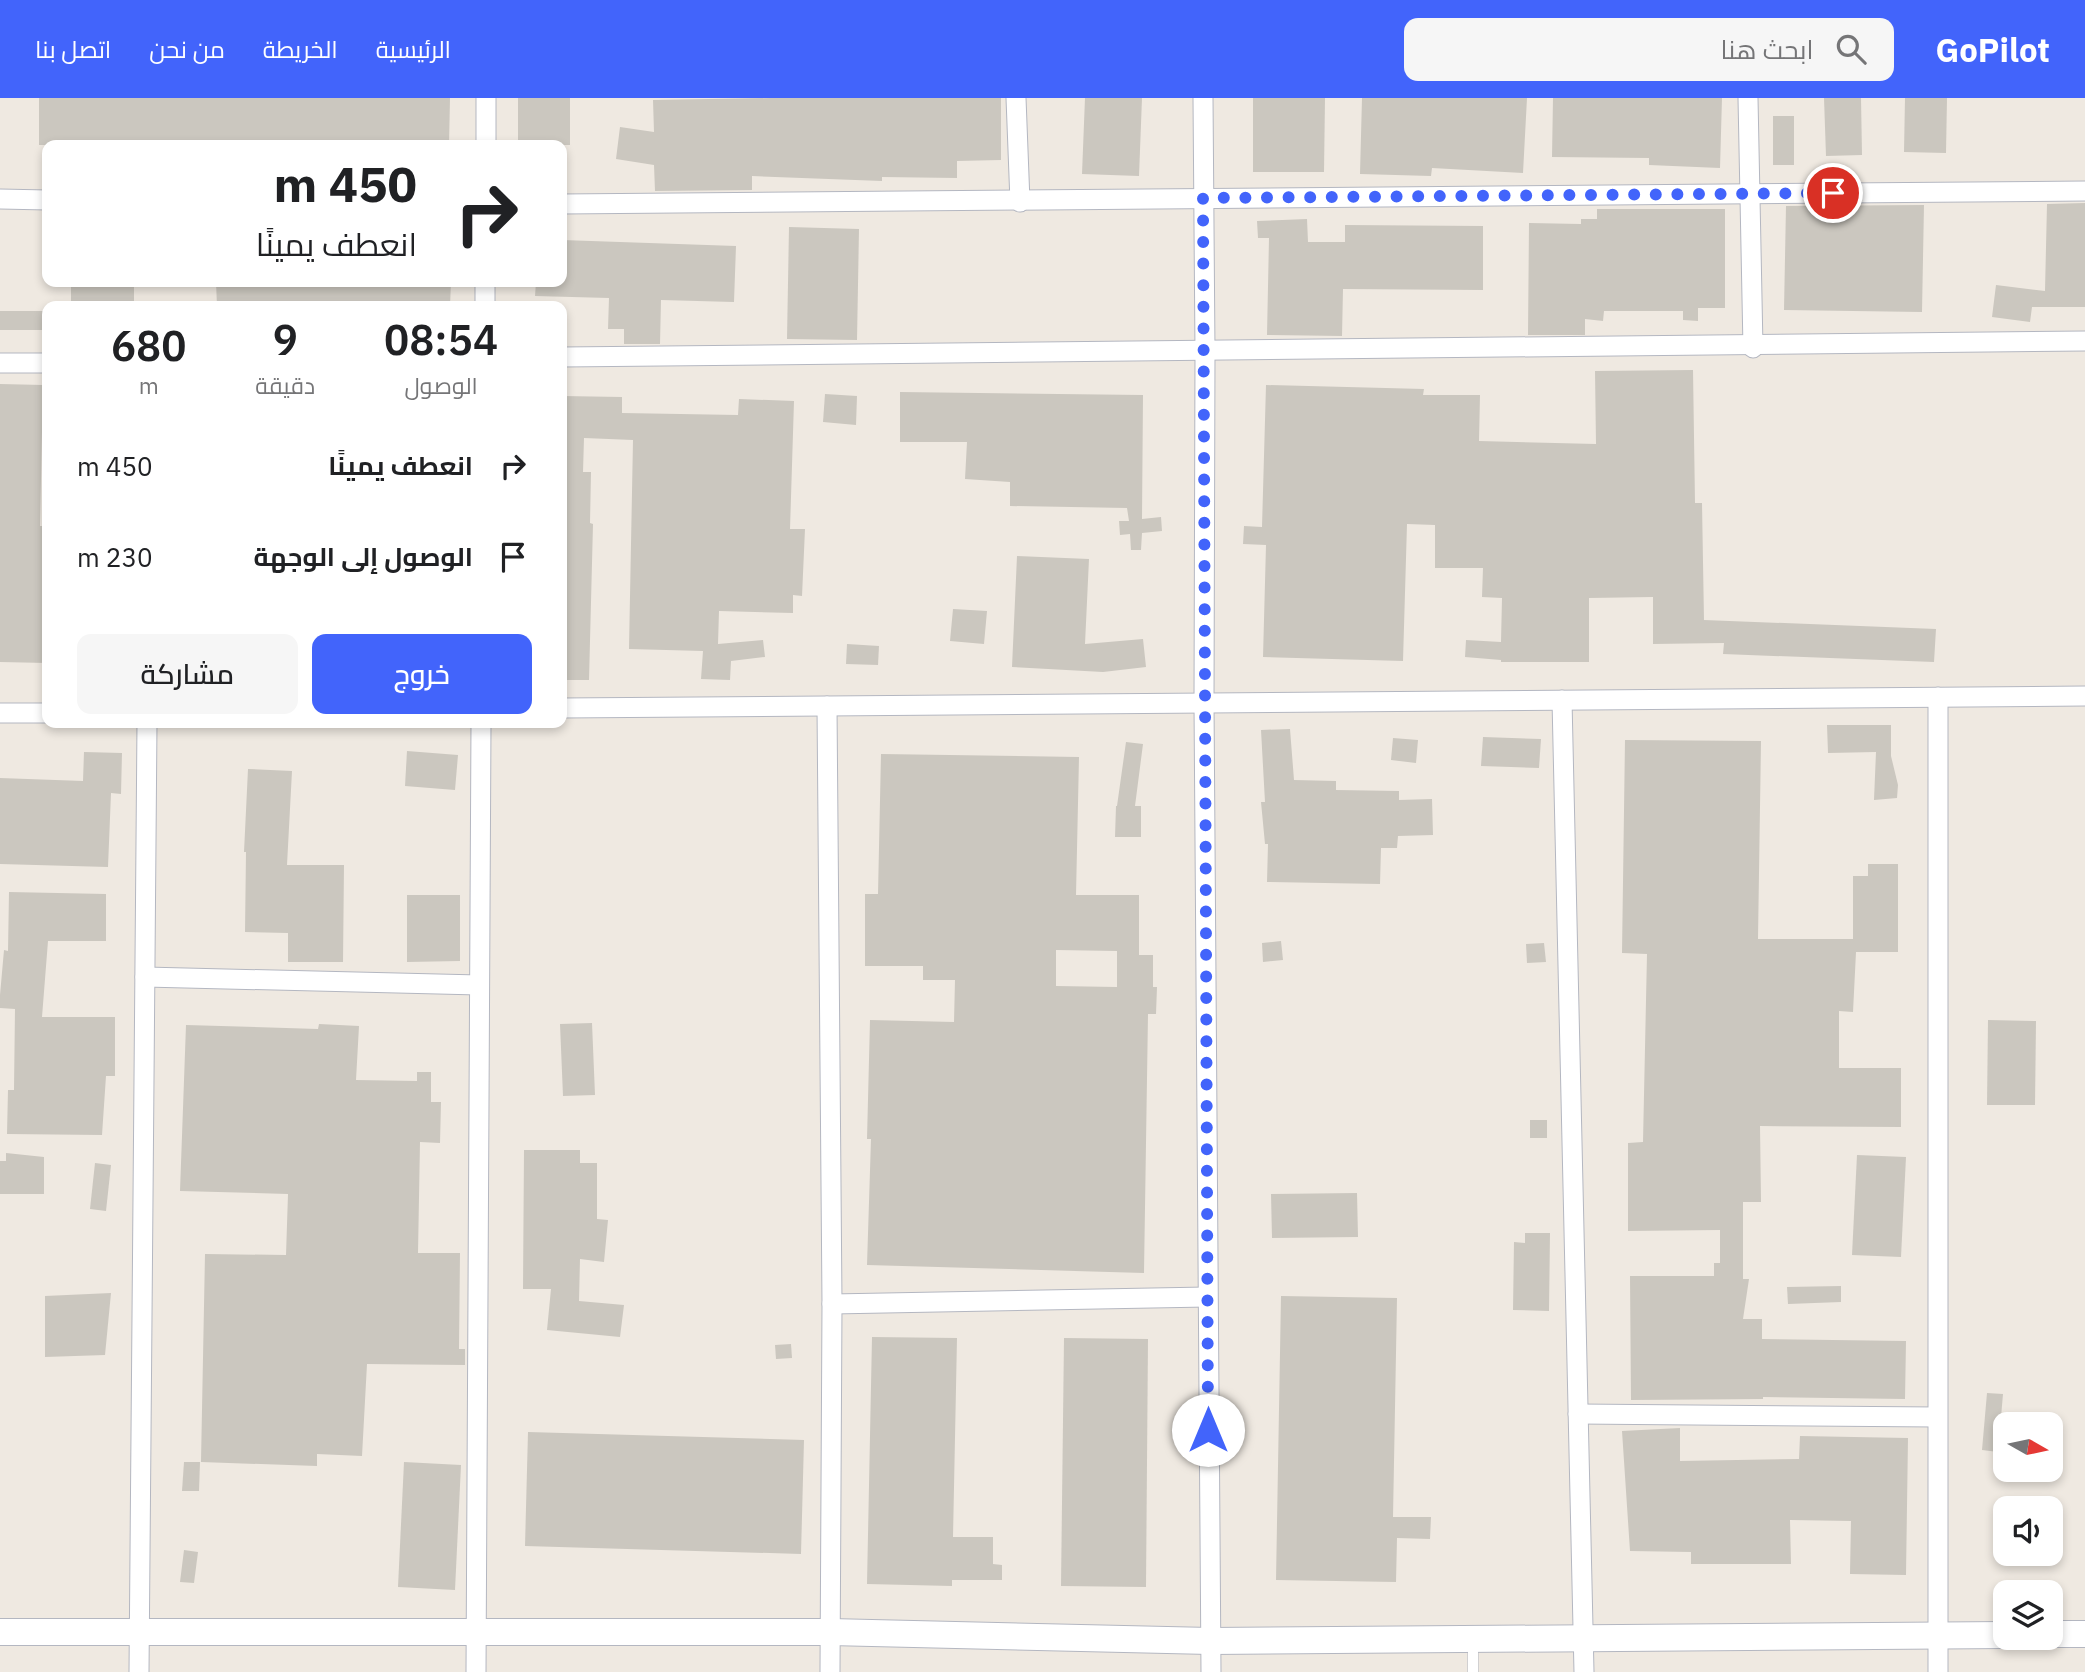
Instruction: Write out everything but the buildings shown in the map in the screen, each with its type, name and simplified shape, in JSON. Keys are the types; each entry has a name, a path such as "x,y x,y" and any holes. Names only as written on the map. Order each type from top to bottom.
{"street":[{"path":"486,98 486,140"},
{"path":"1016,98 1020,202"},
{"path":"1203,98 1203,703 1211,1672"},
{"path":"1748,98 1753,348"},
{"path":"567,204 2085,191"},
{"path":"0,200 42,200"},
{"path":"567,357 893,357 1753,348 2085,341"},
{"path":"0,363 42,363"},
{"path":"567,708 2085,695"},
{"path":"1938,697 1938,1672"},
{"path":"1562,700 1584,1672"},
{"path":"827,706 832,1304 830,1672"},
{"path":"0,713 42,713"},
{"path":"139,1672 147,728"},
{"path":"476,1672 481,728"},
{"path":"145,977 479,985"},
{"path":"832,1304 1207,1297"},
{"path":"1578,1414 1936,1417"},
{"path":"0,1632 830,1632 1210,1641 1993,1635"},
{"path":"2063,1634 2085,1634"}],"lane":[{"path":"1473,1672 1474,1639"}],"route":[{"path":"1208,1430 1203,198 1833,193"}]}
